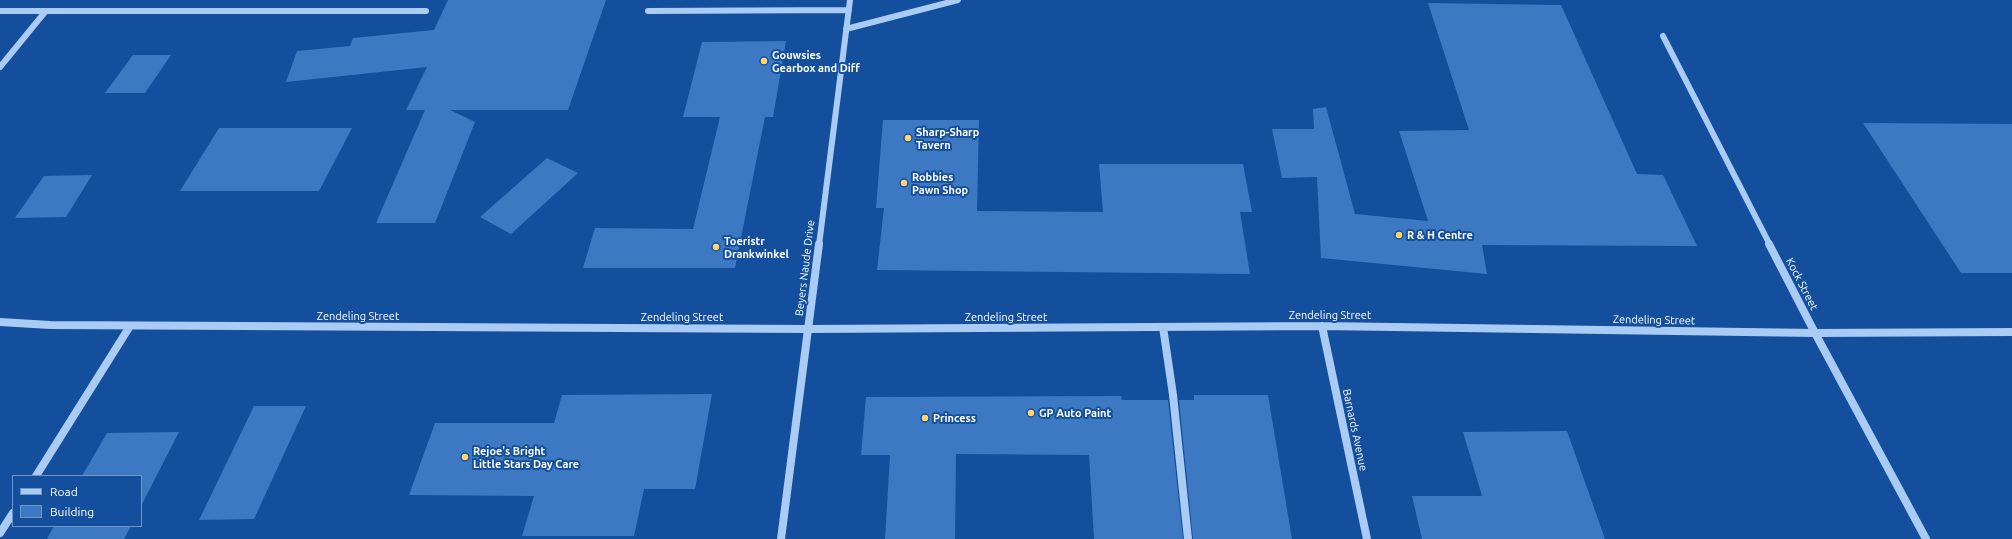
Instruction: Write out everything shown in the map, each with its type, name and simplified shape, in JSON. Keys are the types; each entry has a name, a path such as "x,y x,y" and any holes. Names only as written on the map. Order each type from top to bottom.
{"street":[{"name":"Beyers Naude Drive","path":"782,539 850,0"},
{"path":"846,29 958,0"},
{"path":"648,11 849,10"},
{"path":"0,11 426,11"},
{"path":"0,67 45,12"},
{"name":"Kock Street","path":"1663,36 1815,333 1926,539"},
{"name":"Zendeling Street","path":"0,322 130,326 809,329 1322,326 1815,333 2012,332"},
{"path":"37,475 130,326"},
{"name":"Barnards Avenue","path":"1322,326 1367,539"},
{"path":"1163,327 1173,395 1188,539"},
{"path":"0,533 12,514"}],"building":[{"path":"448,0 606,0 568,110 450,110 475,122 435,223 376,223 425,110 406,110 427,67 286,82 297,51 350,46 353,38 434,30"},
{"path":"1428,3 1561,5 1637,174 1663,175 1697,246 1482,245 1487,274 1321,258 1317,177 1282,178 1272,129 1314,129 1313,109 1326,107 1355,214 1428,221 1399,131 1469,130"},
{"path":"786,41 773,117 765,117 735,268 583,268 595,228 693,229 720,117 683,117 702,42"},
{"path":"133,55 171,55 145,93 105,93"},
{"path":"883,120 979,120 977,211 1103,212 1099,164 1243,164 1252,212 1240,212 1250,274 877,270 884,208 876,208"},
{"path":"1863,123 2012,124 2012,273 1961,273"},
{"path":"219,128 352,128 319,191 180,191"},
{"path":"547,158 578,173 511,234 480,217"},
{"path":"92,175 66,217 15,218 44,176"},
{"path":"712,394 695,489 644,489 634,536 522,536 534,496 409,495 435,423 554,423 562,395"},
{"path":"1194,395 1268,395 1292,539 1193,539 1179,400 1194,400"},
{"path":"1121,396 1122,400 1168,400 1183,539 1094,539 1089,455 956,454 955,539 885,539 890,455 861,455 866,397"},
{"path":"254,406 306,406 254,519 199,520"},
{"path":"1567,431 1605,539 1422,539 1412,496 1482,496 1463,432"},
{"path":"179,432 142,504 142,475 83,475 107,433"},
{"path":"53,527 130,527 124,539 47,539"}],"place":[{"name":"Gouwsies Gearbox and Diff","path":"764,61"},
{"name":"Sharp-Sharp Tavern","path":"908,138"},
{"name":"Robbies Pawn Shop","path":"904,183"},
{"name":"R & H Centre","path":"1399,235"},
{"name":"Toeristr Drankwinkel","path":"716,247"},
{"name":"GP Auto Paint","path":"1031,413"},
{"name":"Princess","path":"925,418"},
{"name":"Rejoe's Bright Little Stars Day Care","path":"465,457"}]}
